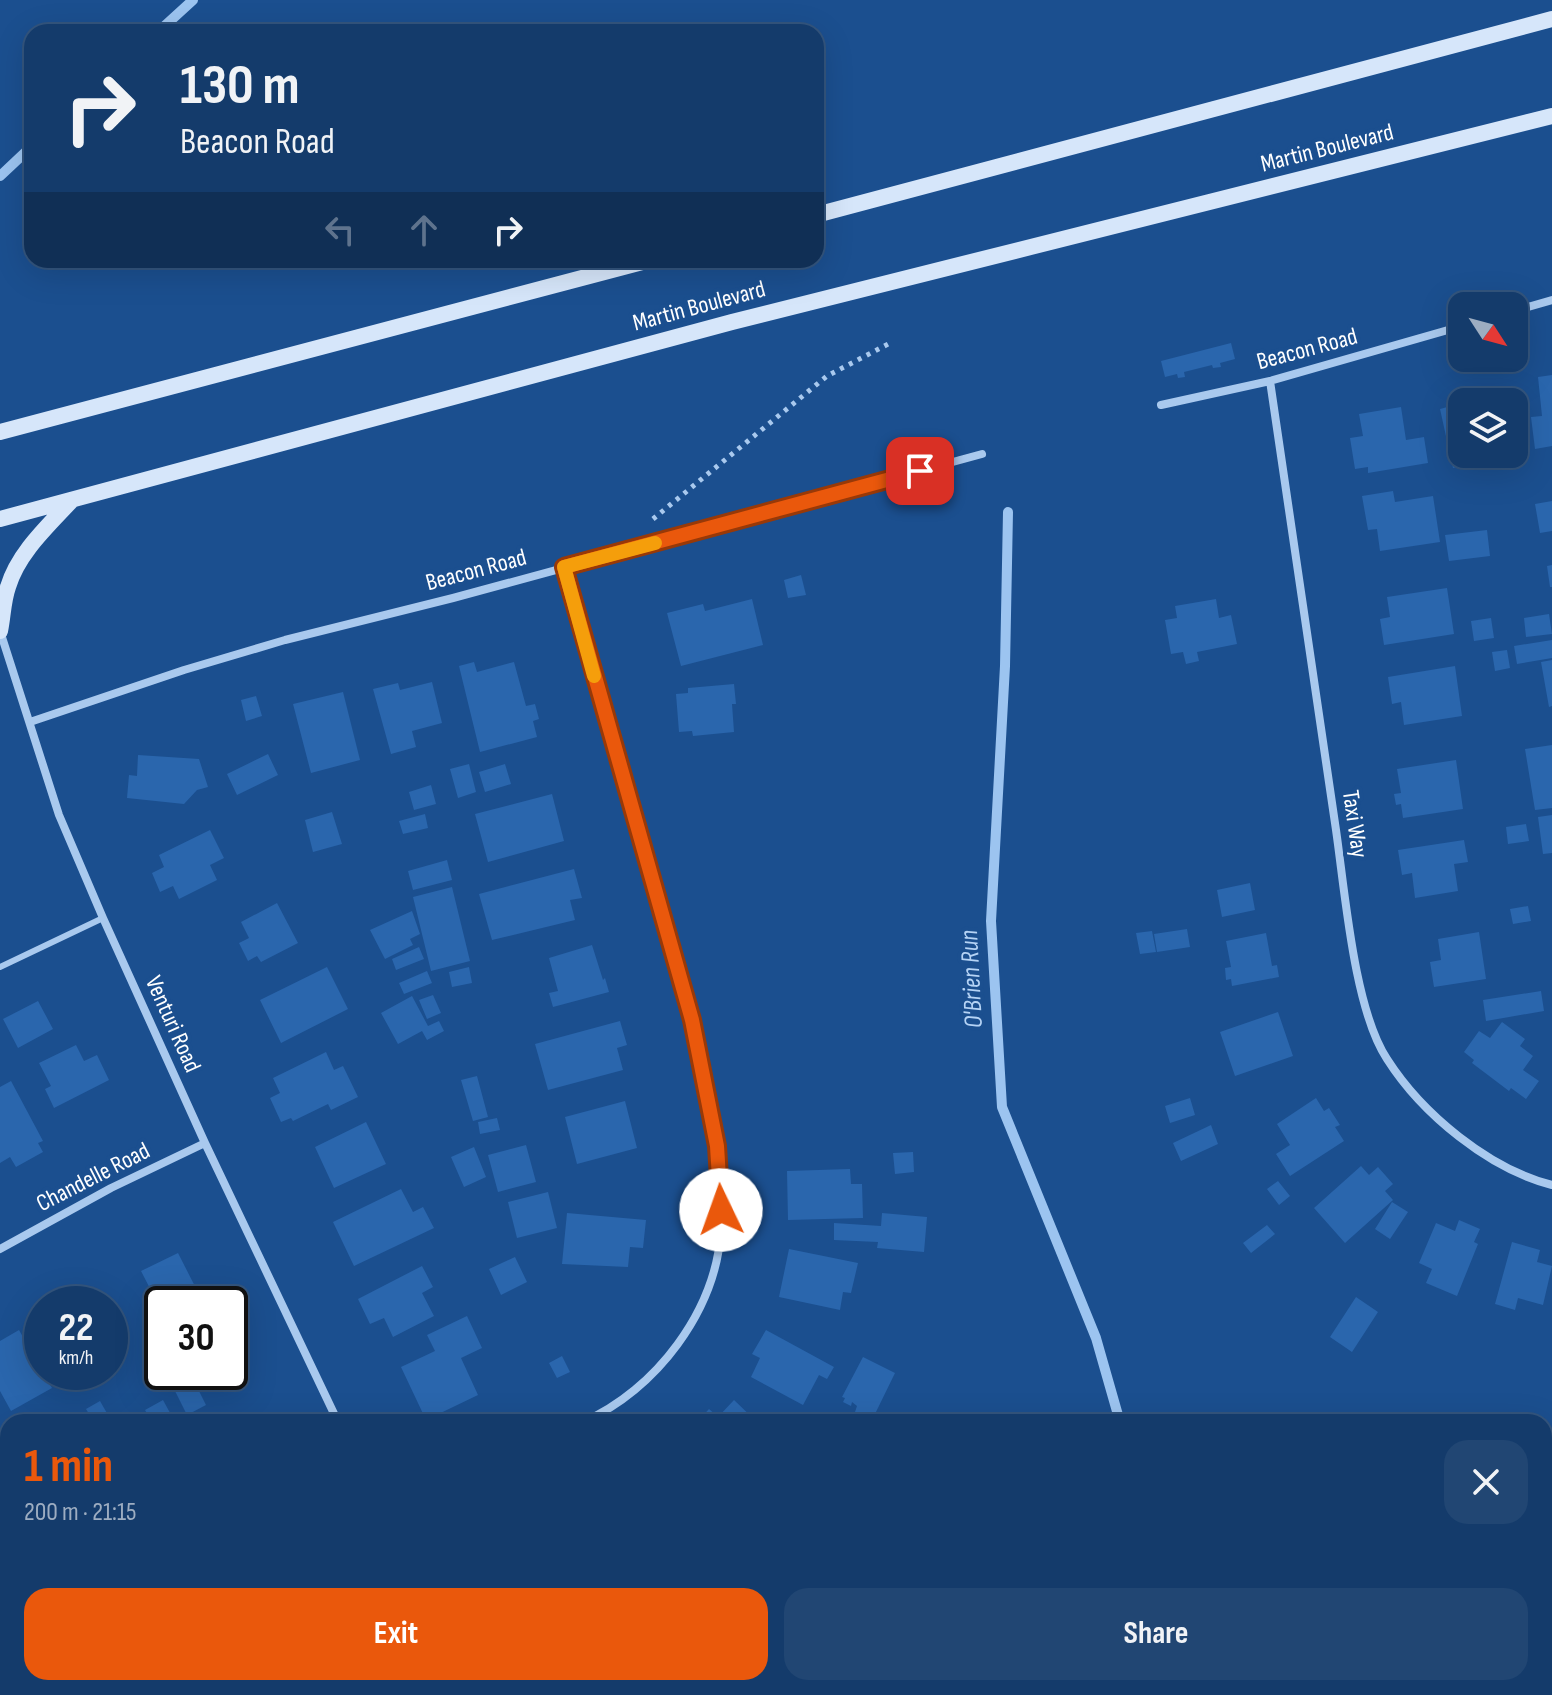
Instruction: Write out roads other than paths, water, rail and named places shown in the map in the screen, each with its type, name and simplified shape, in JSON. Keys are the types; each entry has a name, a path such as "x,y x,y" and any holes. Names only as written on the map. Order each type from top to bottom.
{"main road":[{"path":"824,213 1552,19"},
{"name":"Martin Boulevard","path":"0,519 732,322 1552,116"},
{"path":"0,432 620,268"},
{"path":"0,631 8,587 19,563 72,500"}],"street":[{"path":"1528,307 1552,300"},
{"name":"Beacon Road","path":"1161,405 1270,381 1448,330"},
{"name":"Taxi Way","path":"1270,381 1364,1007 1386,1058 1424,1105 1465,1143 1531,1180 1552,1185"},
{"name":"Beacon Road","path":"30,722 262,647 982,454"},
{"path":"564,567 692,1020 717,1146 721,1232 706,1290 689,1328 666,1361 641,1386 601,1414"},
{"name":"Venturi Road","path":"0,631 59,815 205,1143 334,1414"},
{"name":"Chandelle Road","path":"0,1249 111,1188 205,1143"}],"lane":[{"path":"0,967 103,918"}],"waterway":[{"path":"167,24 193,0"},
{"path":"0,176 24,154"},
{"name":"O'Brien Run","path":"1008,512 1005,666 991,921 1002,1107 1096,1338 1118,1414"}]}
